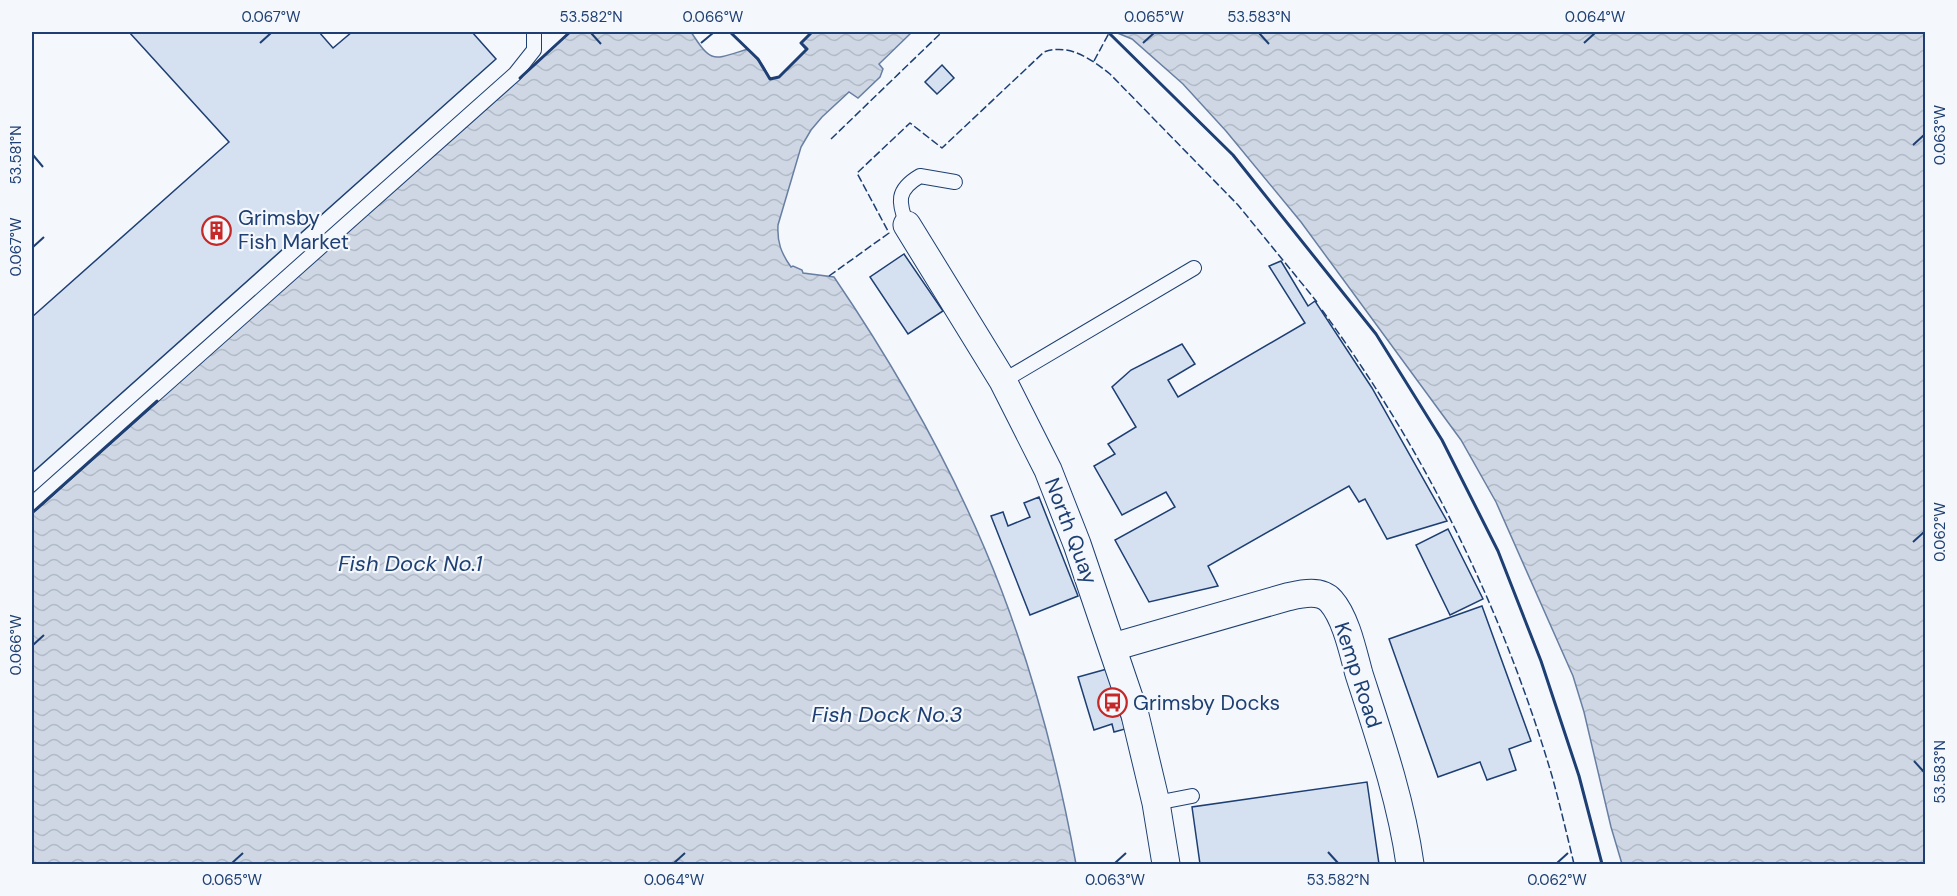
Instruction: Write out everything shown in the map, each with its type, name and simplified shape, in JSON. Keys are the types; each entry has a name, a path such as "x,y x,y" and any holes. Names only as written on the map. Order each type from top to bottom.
{"street":[{"name":"North Quay","path":"907,225 1003,381 1048,470 1077,544 1135,715 1156,803 1166,864"},
{"name":"Kemp Road","path":"1113,647 1287,597 1318,594 1330,600 1349,640 1380,740 1406,834 1410,864"}],"lane":[{"path":"32,504 515,74 534,51 534,32"},
{"path":"907,225 901,208 901,193 908,183 920,176 955,182"},
{"path":"1003,381 1194,268"},
{"path":"1156,803 1192,796"}],"water":[{"name":"Fish Dock No.1","path":"570,32 691,32 704,50 714,57 748,49 763,66 770,79 779,77 806,50 801,43 812,32 912,32 879,64 883,69 880,77 858,98 849,92 811,130 801,147 778,225 778,237 782,252 791,267 802,270 803,273 834,277 905,389 966,507 1001,589 1025,656 1054,760 1076,864 32,864 32,513"},
{"path":"1115,32 1925,32 1925,864 1622,864 1573,676 1496,502 1461,440 1301,222 1226,131 1183,84 1132,39"}],"building":[{"name":"Grimsby Fish Market","path":"129,32 319,32 333,48 352,32 472,32 496,59 32,473 32,317 229,142"},
{"path":"942,65 954,78 937,94 925,82"},
{"path":"904,254 943,311 908,334 870,277"},
{"path":"1281,261 1308,306 1315,301 1372,388 1447,521 1387,539 1365,499 1359,502 1349,486 1208,566 1218,586 1149,602 1115,540 1175,507 1166,492 1122,515 1094,466 1115,454 1108,444 1136,427 1112,387 1131,370 1182,344 1195,364 1168,380 1178,397 1305,323 1269,266"},
{"path":"1039,497 1078,596 1030,615 991,516 1003,512 1008,526 1030,517 1024,503"},
{"path":"1448,529 1483,599 1450,615 1416,545"},
{"path":"1482,606 1531,741 1509,749 1516,770 1487,780 1480,762 1438,777 1389,639"},
{"path":"1107,669 1125,729 1114,732 1112,724 1094,730 1078,677"},
{"path":"1367,782 1379,864 1200,864 1192,807"}],"fence":[{"path":"831,139 942,32"},
{"path":"1094,61 1109,33"},
{"path":"829,276 889,233 857,173 910,123 942,148 1044,52 1062,50 1079,54 1110,74 1238,205 1317,302"},
{"path":"1322,310 1359,363 1427,475 1485,593 1532,714 1552,776 1574,864"}],"wall":[{"path":"520,78 570,32"},
{"path":"730,32 758,59 770,79 779,77 807,49 801,43 812,32"},
{"path":"1105,32 1109,33 1233,155 1376,334 1442,440 1498,551 1541,661 1579,776 1602,864"},
{"path":"32,513 157,401"}],"place":[{"name":"Grimsby Fish Market","path":"217,230"},
{"name":"Grimsby Docks","path":"1112,703"}],"water label":[{"name":"Fish Dock No.3","path":"887,714"}]}
